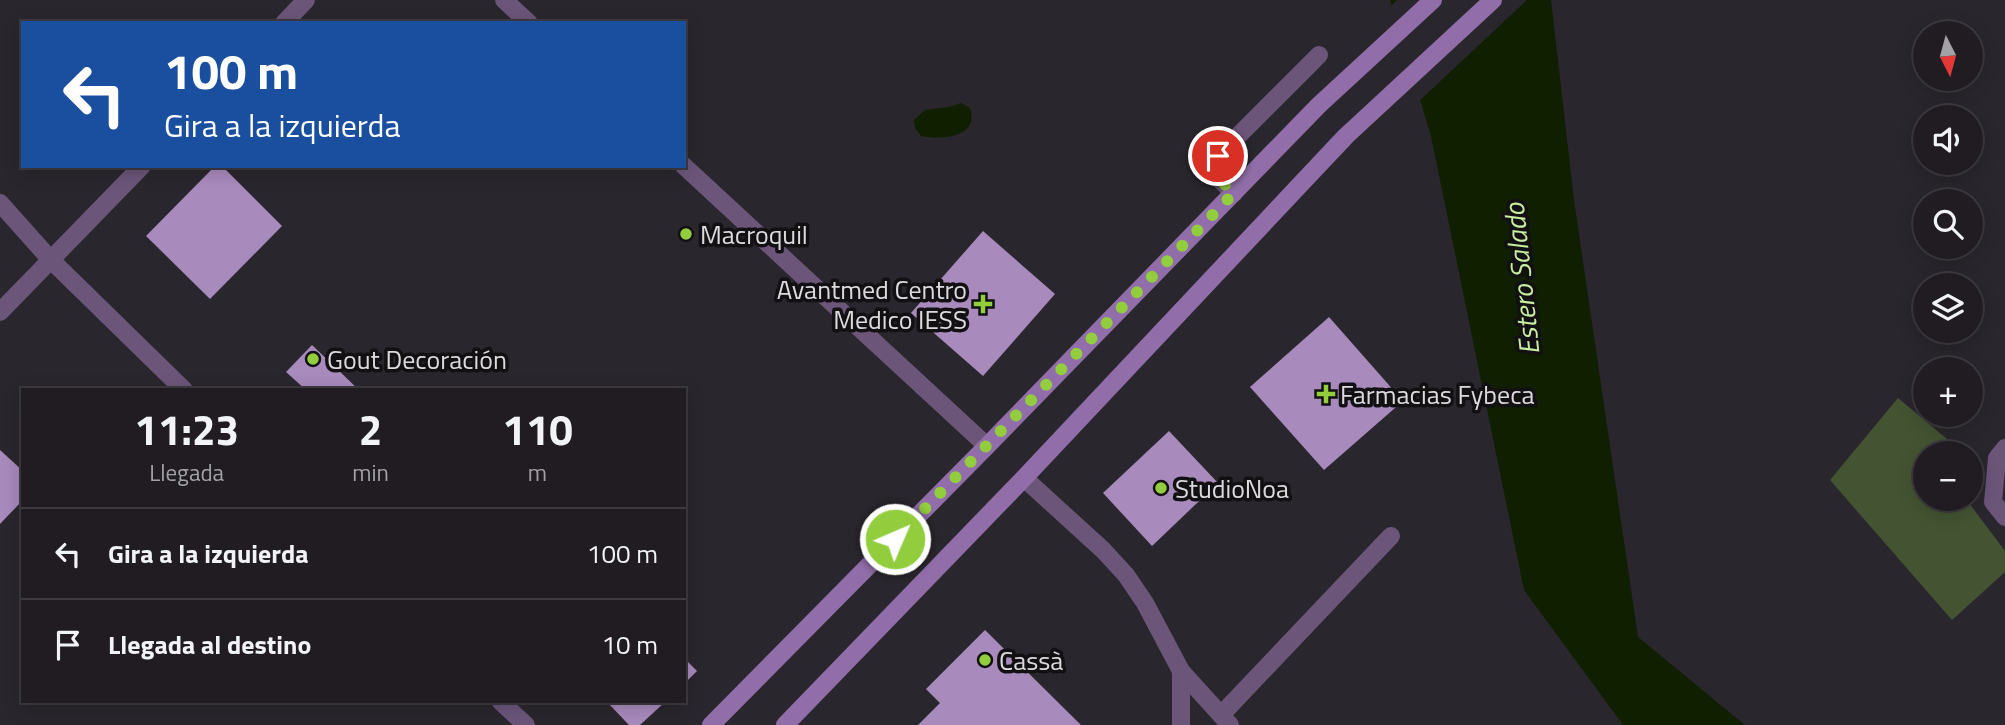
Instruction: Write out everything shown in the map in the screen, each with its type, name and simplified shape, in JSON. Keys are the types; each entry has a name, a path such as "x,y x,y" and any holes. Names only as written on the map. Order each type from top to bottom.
{"main road":[{"path":"711,725 1320,105 1433,0"},
{"path":"785,725 1024,478 1346,136 1493,0"}],"street":[{"path":"286,21 306,0"},
{"path":"504,0 527,21"},
{"path":"1234,193 1216,176 1213,166 1218,156 1319,54"},
{"path":"0,312 140,168"},
{"path":"686,168 987,446"},
{"path":"0,204 50,259 182,388"},
{"path":"2005,447 1997,458 1993,502 2005,517"},
{"path":"1024,478 1103,550 1126,575 1145,603 1181,671 1225,720 1391,536"},
{"path":"1181,671 1181,725"},
{"path":"502,703 526,725"}],"shaded area":[{"path":"1898,398 1913,411 1913,427 1933,427 1949,441 1913,441 1913,511 1975,511 2005,551 2005,572 1952,620 1830,480"}],"water":[{"name":"Estero Salado","path":"1390,0 1551,0 1574,200 1638,637 1745,725 1623,725 1524,590 1431,136"},
{"path":"961,103 970,108 972,118 969,126 957,135 938,138 921,136 915,128 914,120 925,110"}],"pier":[{"path":"1397,0 1527,0 1417,103 1389,8"}],"building":[{"path":"213,168 224,168 282,226 210,299 146,236"},
{"name":"Avantmed Centro Medico IESS","path":"983,231 1055,294 983,376 911,313"},
{"name":"Farmacias Fybeca","path":"1329,317 1403,401 1324,470 1250,387"},
{"name":"Gout Decoración","path":"312,345 357,388 304,388 286,372"},
{"name":"StudioNoa","path":"1169,431 1218,483 1152,546 1103,493"},
{"path":"0,450 21,469 21,502 0,524"},
{"name":"Cassà","path":"985,630 1081,725 918,725 940,703 926,689"},
{"path":"686,660 697,671 686,682"},
{"path":"608,703 664,703 640,725 629,725"}],"place":[{"name":"Macroquil","path":"686,234"},
{"name":"Avantmed Centro Medico IESS","path":"983,304"},
{"name":"Gout Decoración","path":"313,359"},
{"name":"Farmacias Fybeca","path":"1326,394"},
{"name":"StudioNoa","path":"1161,488"},
{"name":"Cassà","path":"985,660"}],"route":[{"path":"895,539 1234,193 1216,176 1213,166 1218,156"}]}
